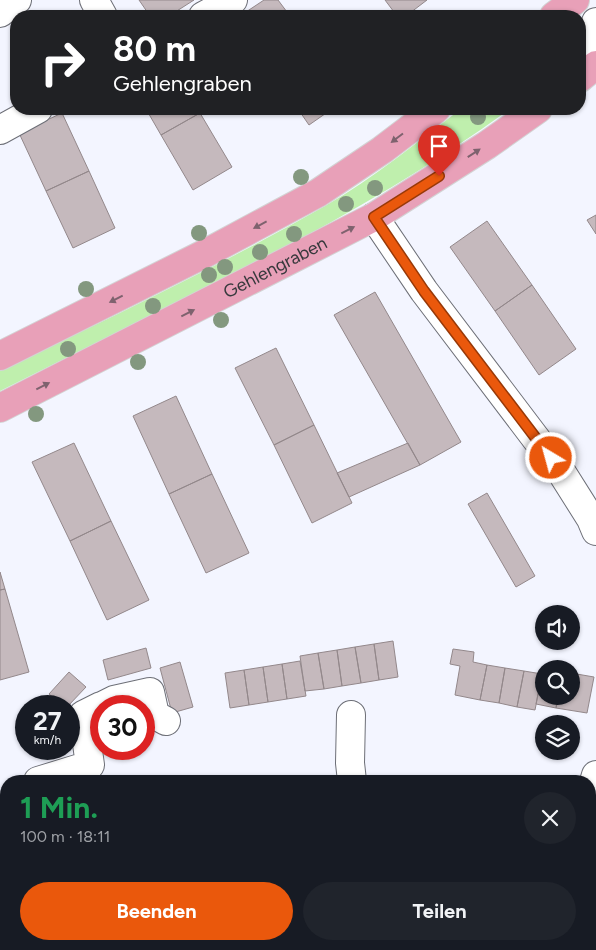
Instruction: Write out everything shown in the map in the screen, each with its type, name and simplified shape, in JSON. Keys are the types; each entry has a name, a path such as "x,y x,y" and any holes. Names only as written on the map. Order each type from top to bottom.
{"main road":[{"path":"562,10 576,0"},
{"path":"586,73 596,65"},
{"path":"0,356 208,252 318,193 382,150 428,115"},
{"name":"Gehlengraben","path":"0,408 374,217 487,145 530,115"}],"street":[{"path":"0,13 17,0"},
{"path":"214,10 233,0"},
{"path":"596,22 593,34 593,43 596,49"},
{"path":"0,130 27,115"},
{"path":"374,217 424,291 562,473 591,519 596,531"},
{"path":"136,695 150,692 151,695"},
{"path":"58,775 90,765 83,715 90,712"},
{"path":"155,715 166,721"},
{"path":"351,715 351,775"}],"green space":[{"path":"453,115 501,115 450,151 325,226 0,391 0,371 205,271 285,228 343,195 412,147"}],"building":[{"path":"139,0 194,0 178,10 146,10"},
{"path":"264,0 278,0 286,10 249,10"},
{"path":"385,0 427,0 414,10 392,10"},
{"path":"58,115 63,115 89,171 46,191 19,133"},
{"path":"149,115 196,115 161,135"},
{"path":"196,115 201,115 232,167 193,190 161,135"},
{"path":"302,115 323,115 309,125"},
{"path":"89,171 115,228 73,248 46,191"},
{"path":"596,215 596,234 587,220"},
{"path":"487,221 532,285 495,311 450,247"},
{"path":"532,285 576,349 539,375 495,311"},
{"path":"375,292 461,442 420,465 334,315"},
{"path":"276,348 314,425 274,445 235,368"},
{"path":"176,396 212,474 169,494 133,416"},
{"path":"314,425 352,503 312,523 274,445"},
{"path":"74,443 111,521 70,541 32,462"},
{"path":"408,443 420,465 349,497 337,473"},
{"path":"212,474 249,553 206,573 169,494"},
{"path":"487,493 535,576 516,587 468,504"},
{"path":"111,521 149,600 107,620 70,541"},
{"path":"0,572 5,589 0,590"},
{"path":"5,589 29,672 0,680 0,590"},
{"path":"393,641 398,677 379,680 374,644"},
{"path":"374,644 379,680 361,683 355,647"},
{"path":"355,647 361,683 342,686 337,650"},
{"path":"146,648 151,668 108,680 103,660"},
{"path":"453,649 474,652 473,662 487,665 480,700 455,695 460,666 450,664"},
{"path":"337,650 342,686 324,689 318,653"},
{"path":"318,653 324,689 305,691 300,656"},
{"path":"300,661 306,696 287,699 282,664"},
{"path":"180,662 193,707 172,713 160,668"},
{"path":"282,664 287,699 268,702 263,667"},
{"path":"487,665 505,668 499,703 480,700"},
{"path":"263,667 268,702 249,705 244,670"},
{"path":"505,668 524,671 517,707 499,703"},
{"path":"244,670 249,705 230,708 225,673"},
{"path":"524,671 535,673 535,710 517,707"},
{"path":"69,672 86,687 78,695 49,694"},
{"path":"580,675 594,677 587,713 556,708 556,705 580,705"},
{"path":"541,705 556,705 556,708"}],"route":[{"path":"439,176 374,217 424,291 551,458"}]}
